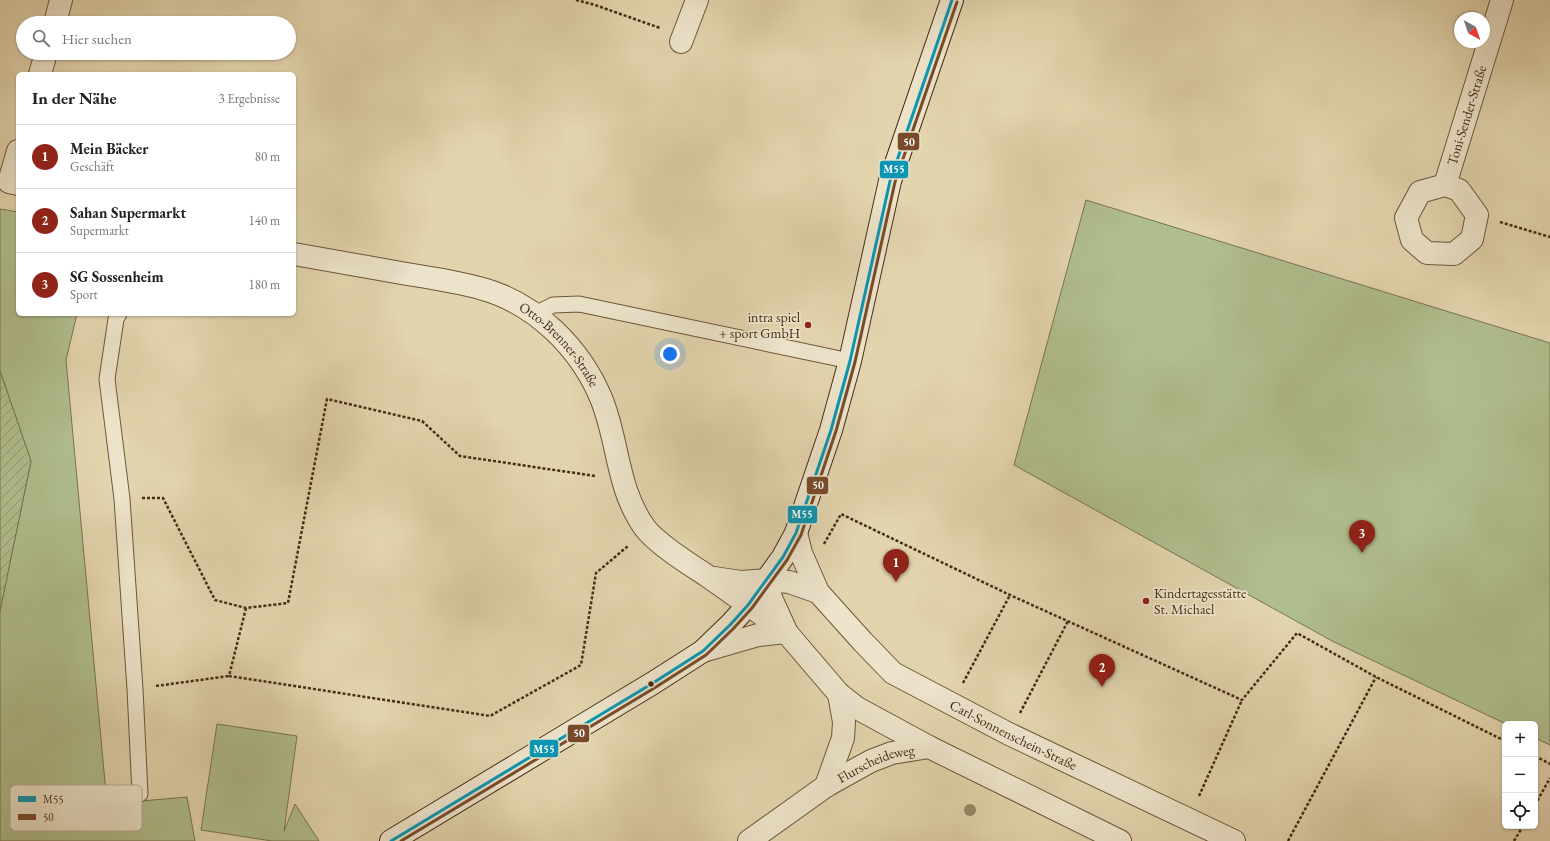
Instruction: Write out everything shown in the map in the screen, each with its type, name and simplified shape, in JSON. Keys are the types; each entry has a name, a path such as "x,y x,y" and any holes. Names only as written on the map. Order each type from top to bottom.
{"street":[{"path":"57,16 61,0"},
{"path":"682,39 697,0"},
{"path":"391,841 653,684 703,651 730,625 768,580 796,533 831,430 850,361 890,181 952,0"},
{"name":"Toni-Sender-Straße","path":"1445,185 1502,0"},
{"path":"41,72 44,60"},
{"path":"16,159 9,182 16,184"},
{"path":"1445,185 1460,190 1477,215 1472,239 1454,254 1428,253 1412,240 1406,218 1420,192 1445,185"},
{"name":"Otto-Brenner-Straße","path":"296,254 450,281 484,289 514,301 535,314 550,326 569,347 585,368 599,393 608,416 622,480 636,515 646,530 748,605"},
{"name":"Carl-Sonnenschein-Straße","path":"796,533 801,553 818,592 893,673 1009,734 1234,841"},
{"name":"Otto-Brenner-Straße","path":"710,578 741,582 768,580"},
{"path":"768,580 771,598 786,632"},
{"name":"Carl-Sonnenschein-Straße","path":"768,580 789,582 818,592"},
{"path":"748,605 786,632 839,694 857,708 929,747 1120,841"},
{"path":"703,651 758,634 786,632"},
{"name":"Flurscheideweg","path":"826,786 843,738 844,722 839,694"},
{"name":"Flurscheideweg","path":"749,841 826,786 870,760 892,753 929,747"}],"lane":[{"path":"535,314 553,306 563,304 579,304 850,361"},
{"path":"118,316 116,319 107,380 122,499 135,688 140,785"}],"path":[{"path":"576,0 595,5 682,39"},
{"path":"1477,215 1550,237"},
{"path":"122,499 163,498 215,600 246,608 288,603 327,399 422,421 460,456 622,480"},
{"path":"796,533 824,544 841,514 1068,621 1242,700"},
{"path":"135,688 229,676 490,716 581,665 596,573 646,530"},
{"path":"952,704 1010,594"},
{"path":"229,676 246,608"},
{"path":"1009,734 1068,621"},
{"path":"1188,820 1242,700 1297,634 1376,677 1502,740"},
{"path":"1288,841 1376,677"},
{"path":"1537,757 1550,764"},
{"path":"1538,800 1550,778"},
{"path":"1514,841 1521,829"}],"green space":[{"path":"1086,200 1550,343 1550,745 1538,739 1538,721 1502,722 1334,642 1014,465"},
{"path":"0,209 16,212 16,316 77,316 66,360 105,785 10,785 10,831 142,831 142,801 187,797 195,841 0,841 0,611 31,461 0,371"},
{"path":"0,371 31,461 0,611"},
{"path":"217,724 297,736 284,831 295,804 319,841 272,841 201,830"}],"transit line":[{"name":"M55","path":"391,841 653,683 703,651 748,605 783,557 796,533 831,430 850,361 890,181 952,0"},
{"name":"50","path":"401,841 656,687 706,655 752,608 787,560 801,535 836,431 855,362 895,182 957,2"}],"place":[{"name":"intra spiel + sport GmbH","path":"808,325"},
{"name":"SG Sossenheim","path":"1362,553"},
{"name":"Mein Bäcker","path":"896,582"},
{"name":"Kindertagesstätte St. Michael","path":"1146,601"},
{"name":"Sahan Supermarkt","path":"1102,687"}]}
